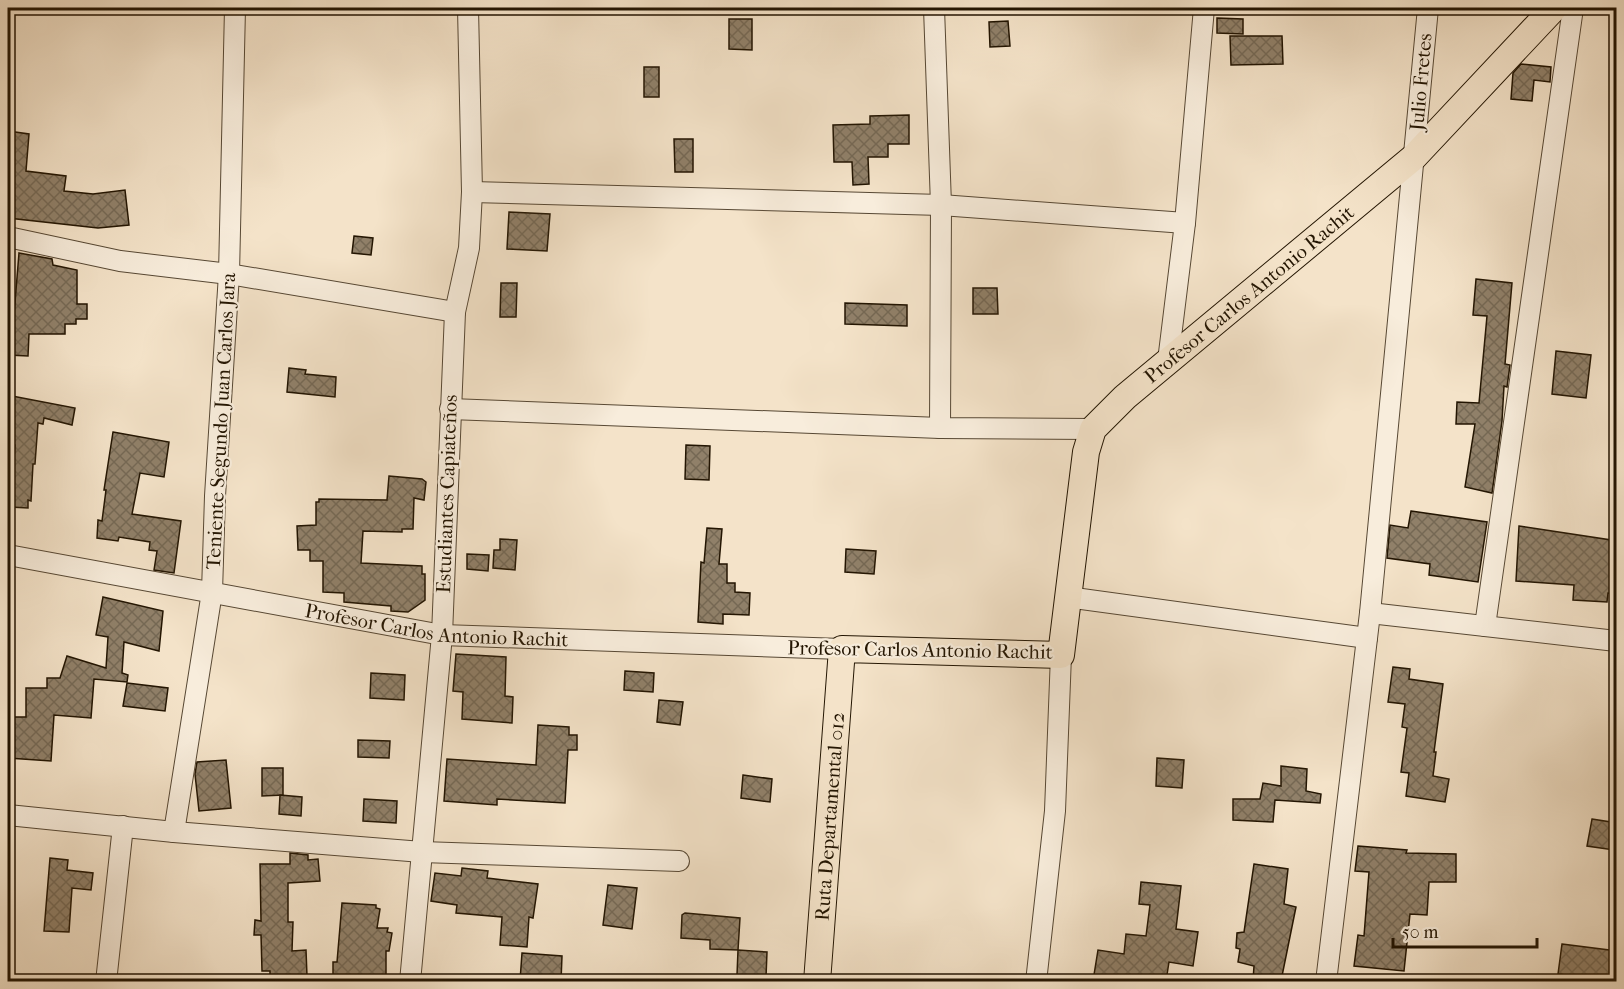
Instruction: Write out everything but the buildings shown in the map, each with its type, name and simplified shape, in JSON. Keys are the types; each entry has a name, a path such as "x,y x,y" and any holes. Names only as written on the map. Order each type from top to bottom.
{"main road":[{"name":"Profesor Carlos Antonio Rachit","path":"842,649 1061,656 1086,452 1093,429 1168,361 1414,157 1554,8"},
{"name":"Ruta Departamental 012","path":"817,981 842,649"}],"street":[{"name":"Teniente Segundo Juan Carlos Jara","path":"174,832 212,592 229,274 235,8"},
{"name":"Estudiantes Capiateños","path":"410,981 442,635 456,312 469,248 472,192 468,8"},
{"path":"934,8 941,205 940,428"},
{"path":"1168,361 1185,223 1204,8"},
{"name":"Julio Fretes","path":"1326,981 1370,613 1428,8"},
{"path":"1485,626 1573,8"},
{"path":"472,192 941,205 1185,223"},
{"path":"8,237 120,261 229,274 456,312"},
{"path":"450,409 940,428 1093,429"},
{"name":"Profesor Carlos Antonio Rachit","path":"8,555 442,635 842,649"},
{"path":"1067,597 1367,638"},
{"path":"1370,613 1617,641"},
{"path":"1036,981 1054,811 1061,656"},
{"path":"8,815 174,832 422,852 680,861"},
{"path":"106,981 123,826"}]}
